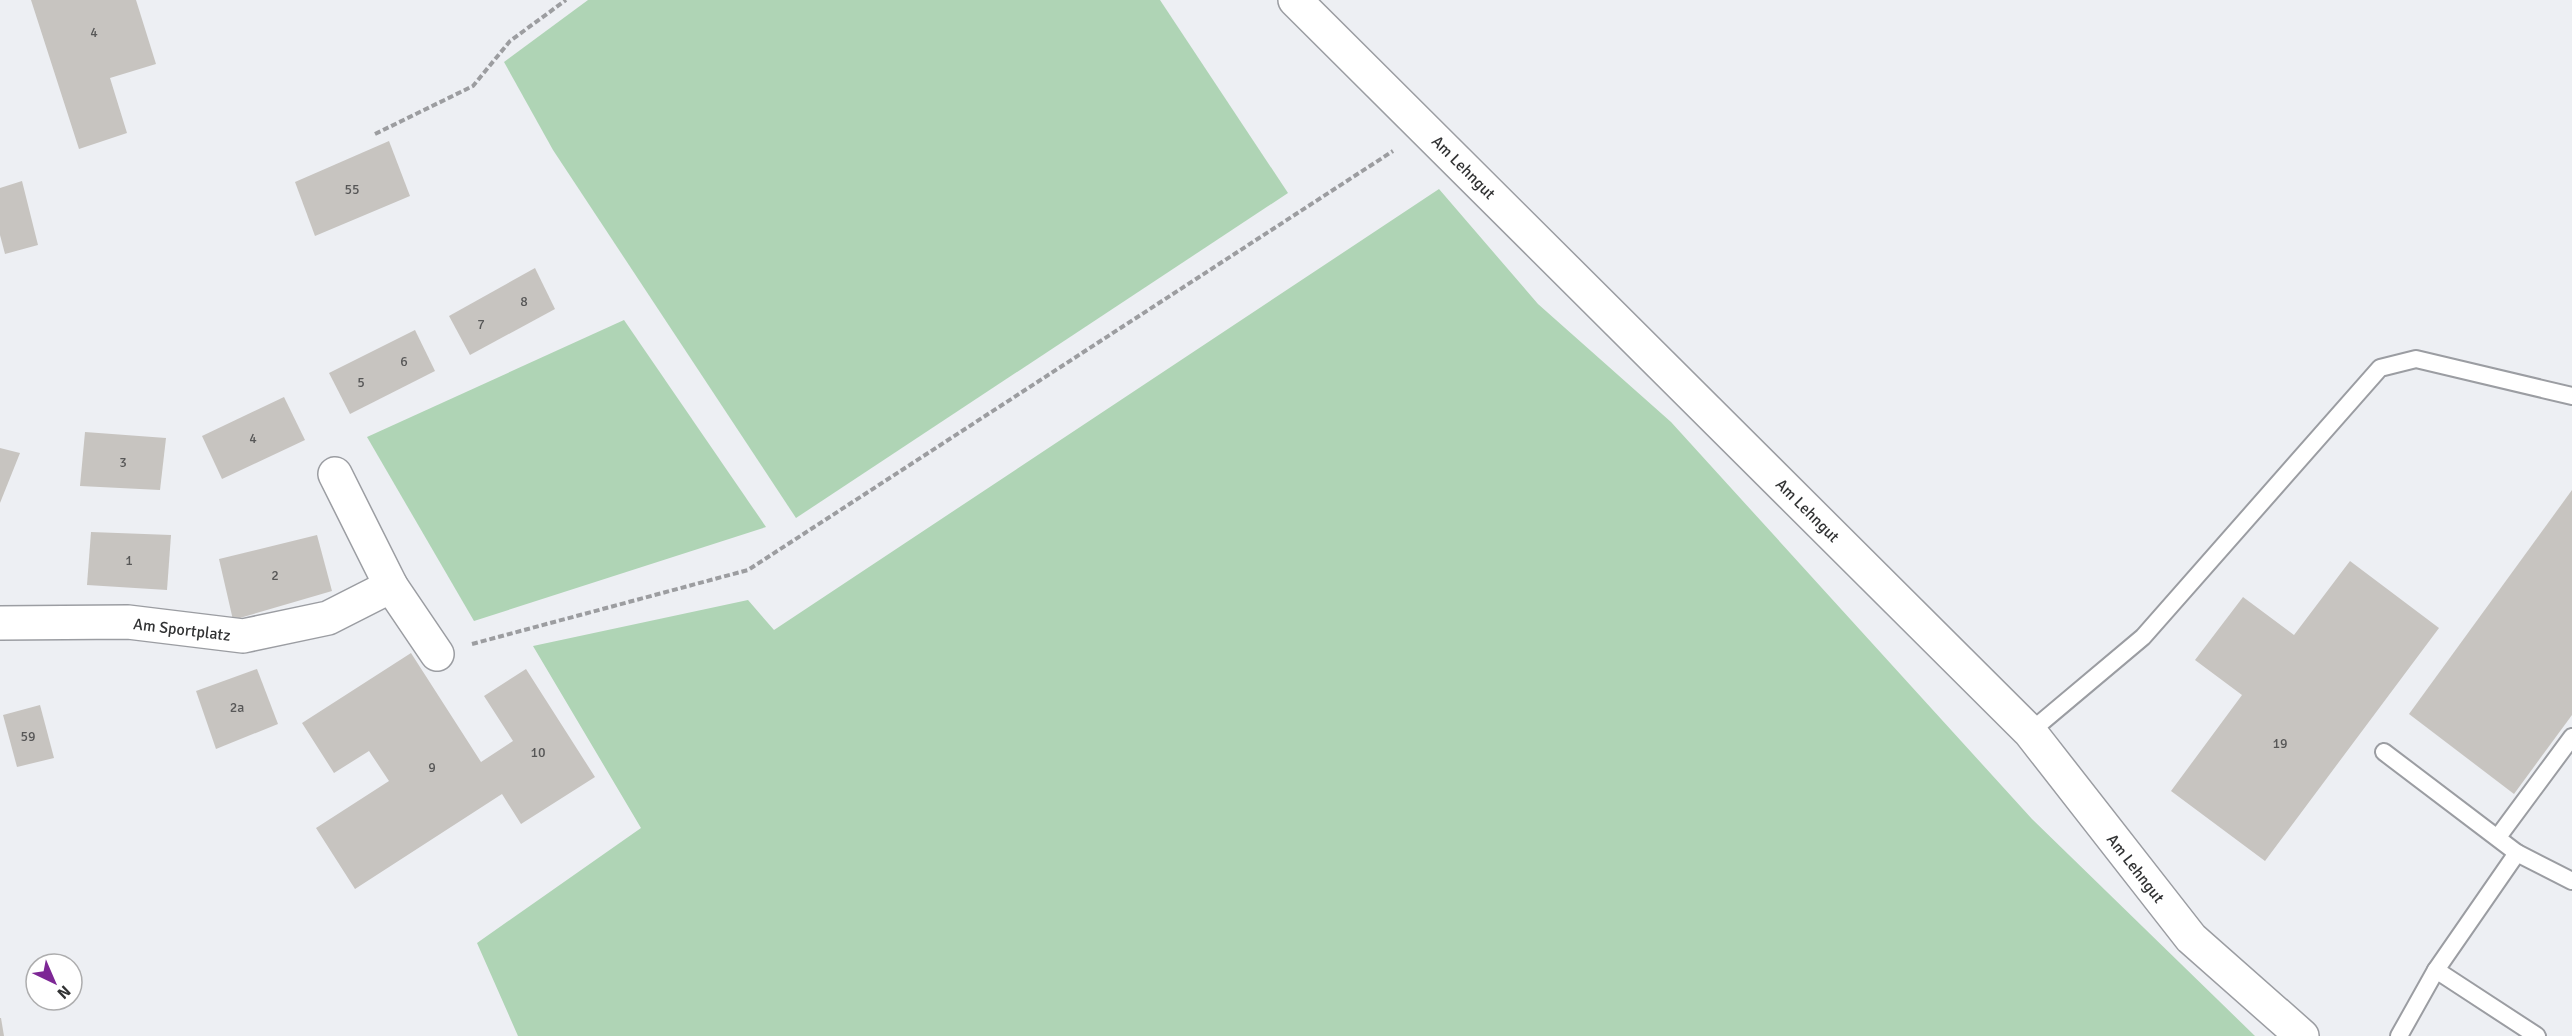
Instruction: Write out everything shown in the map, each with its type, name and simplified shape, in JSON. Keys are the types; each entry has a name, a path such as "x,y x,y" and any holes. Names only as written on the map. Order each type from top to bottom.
{"street":[{"name":"Am Lehngut","path":"1295,0 2030,732 2191,938 2302,1036"},
{"path":"335,474 391,586 437,654"},
{"name":"Am Sportplatz","path":"0,623 128,622 243,636 328,618 391,586"}],"lane":[{"path":"2030,732 2144,638 2380,368 2416,359 2572,396"},
{"path":"2498,837 2572,738"},
{"path":"2384,752 2517,853 2572,881"},
{"path":"2399,1036 2436,970 2517,853"},
{"path":"2436,970 2537,1036"}],"path":[{"path":"375,134 473,86 510,41 566,0"},
{"path":"437,654 748,570 1426,129"}],"green space":[{"path":"588,0 1160,0 1288,193 796,518 553,150 504,62"},
{"path":"1439,189 1538,304 1671,422 2032,819 2255,1036 518,1036 477,943 641,828 533,646 748,600 774,630"},
{"path":"624,320 766,527 474,621 367,437"}],"building":[{"path":"31,0 136,0 156,64 110,78 127,133 79,149"},
{"path":"389,141 410,196 315,236 295,182"},
{"path":"22,181 38,245 5,254 0,235 0,188"},
{"path":"535,268 555,309 470,355 449,316"},
{"path":"415,330 435,371 350,414 329,373"},
{"path":"284,397 305,440 222,479 202,436"},
{"path":"85,432 166,438 160,490 80,486"},
{"path":"0,448 20,453 0,503"},
{"path":"2572,490 2572,715 2514,794 2409,714"},
{"path":"91,532 171,535 167,590 87,585"},
{"path":"317,535 332,591 233,620 219,559"},
{"path":"2350,561 2439,628 2265,861 2171,791 2242,695 2195,660 2243,597 2294,635"},
{"path":"411,653 481,762 513,741 484,696 526,669 595,777 521,824 502,794 355,889 316,828 389,781 369,751 334,773 302,723"},
{"path":"257,669 278,724 216,749 196,691"},
{"path":"40,705 54,758 17,767 3,715"},
{"path":"1,1018 4,1036 0,1036"}]}
